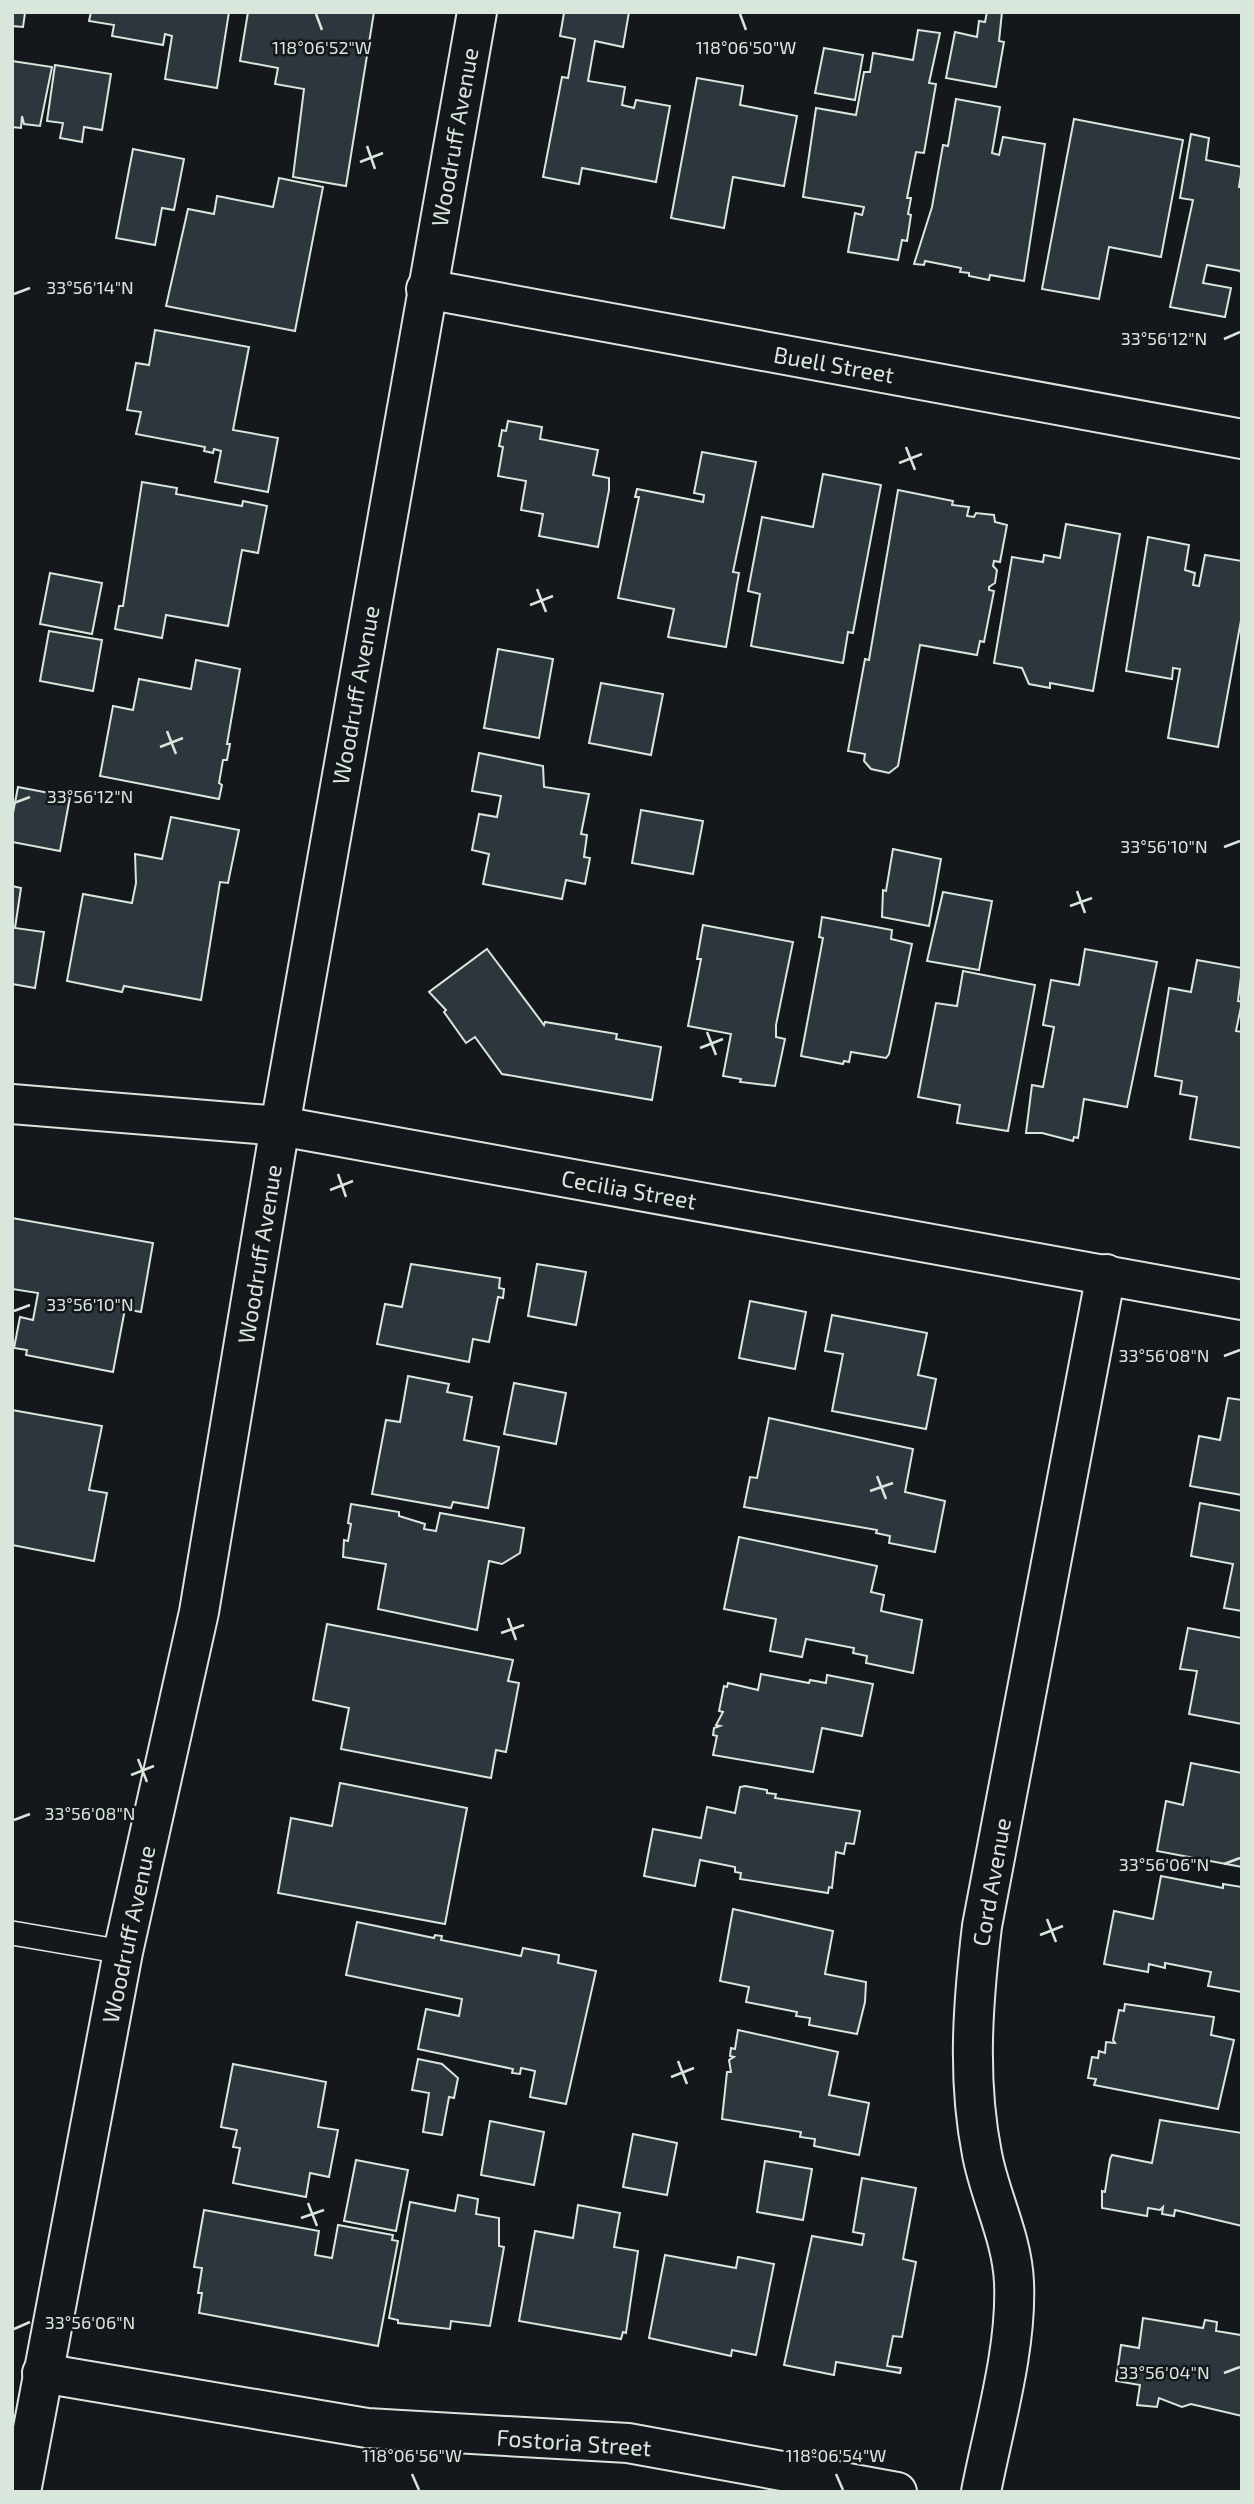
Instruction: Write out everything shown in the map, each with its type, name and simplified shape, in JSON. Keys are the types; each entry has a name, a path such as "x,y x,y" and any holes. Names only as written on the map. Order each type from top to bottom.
{"street":[{"name":"Woodruff Avenue","path":"21,2492 123,1952 199,1612 280,1126 477,12"},
{"name":"Buell Street","path":"426,289 1242,439"},
{"name":"Cecilia Street","path":"12,1104 280,1126 1242,1300"},
{"name":"Cord Avenue","path":"981,2492 1013,2322 1014,2280 1006,2233 982,2155 973,2091 974,1998 982,1926 1106,1274"},
{"name":"Fostoria Street","path":"42,2373 367,2428 628,2443 897,2492"}],"lane":[{"path":"12,1933 123,1952"}],"building":[{"path":"12,12 34,12 25,13 23,27 12,26"},
{"path":"91,12 229,12 217,88 165,79 172,36 165,34 163,45 112,36 114,25 89,21"},
{"path":"248,12 374,12 346,186 293,177 304,89 275,84 278,68 240,61"},
{"path":"629,12 623,47 595,41 588,81 625,87 622,105 634,108 636,100 670,106 656,182 582,168 579,184 543,177 562,77 568,78 575,39 560,36 564,13"},
{"path":"987,12 1002,12 999,41 1004,42 996,87 946,78 955,32 977,37 979,21 985,22"},
{"path":"918,30 940,33 929,83 936,84 924,153 916,152 907,198 911,198 908,214 911,215 907,241 902,240 898,260 848,252 855,213 862,215 864,207 803,197 816,108 856,115 864,72 870,72 873,53 913,60"},
{"path":"824,48 863,55 855,100 815,93"},
{"path":"12,61 52,67 40,126 24,124 22,116 21,128 12,127"},
{"path":"55,65 111,74 102,130 84,127 82,142 60,138 63,123 47,121"},
{"path":"697,78 743,86 740,105 797,116 784,186 733,177 724,228 671,218"},
{"path":"956,99 1000,107 992,153 999,155 1003,137 1045,144 1024,281 990,275 989,280 969,276 969,273 960,272 961,268 925,261 924,265 914,264 932,207 943,145 948,146"},
{"path":"1074,119 1183,140 1161,257 1109,247 1099,299 1042,289"},
{"path":"1191,134 1209,138 1206,160 1242,167 1239,187 1242,187 1242,275 1240,271 1207,265 1203,283 1231,288 1225,317 1170,307 1193,200 1180,198"},
{"path":"133,149 184,159 174,210 162,208 155,245 116,238"},
{"path":"279,178 323,187 295,331 166,306 188,209 214,214 217,196 273,207"},
{"path":"155,330 249,347 233,430 278,438 268,492 215,482 221,451 214,449 213,453 204,451 205,447 136,434 141,412 127,410 136,363 149,365"},
{"path":"508,421 542,427 540,439 598,450 593,475 609,478 609,490 598,547 539,536 543,514 521,510 526,481 498,476 503,447 499,446 502,430 506,431"},
{"path":"702,452 756,462 733,572 739,573 726,647 668,637 674,609 618,598 639,497 635,497 637,489 703,502 704,495 694,493"},
{"path":"823,474 881,485 853,633 848,632 843,663 751,646 760,594 748,591 762,517 813,527"},
{"path":"142,482 177,488 176,494 242,506 243,501 267,506 258,553 242,550 228,626 166,615 162,638 115,629 119,606 123,606"},
{"path":"898,490 953,501 952,505 969,507 967,516 974,517 976,513 994,515 995,522 1007,525 1000,562 994,561 993,566 997,570 995,583 989,587 989,590 994,591 984,642 980,641 977,655 920,645 898,766 889,773 871,769 864,761 865,754 848,751 865,659 869,660"},
{"path":"1066,524 1120,534 1093,691 1050,683 1050,688 1029,684 1022,668 994,663 1012,557 1043,562 1044,555 1060,558"},
{"path":"1148,537 1189,545 1185,570 1195,573 1193,585 1199,586 1205,555 1242,561 1242,615 1218,747 1168,738 1180,669 1173,668 1172,679 1126,671"},
{"path":"50,573 102,583 92,634 40,624"},
{"path":"49,631 102,640 93,691 40,681"},
{"path":"498,649 553,659 539,738 484,728"},
{"path":"196,660 240,669 227,744 230,744 227,760 223,760 219,783 222,785 219,799 100,776 113,706 133,710 139,679 191,689"},
{"path":"601,683 663,694 651,755 589,743"},
{"path":"479,753 543,766 544,787 589,794 581,834 587,835 584,857 590,858 585,884 566,880 562,899 483,884 489,854 472,850 479,814 497,817 501,796 472,791"},
{"path":"18,787 70,797 60,851 12,842 12,818"},
{"path":"641,810 703,821 693,874 632,863"},
{"path":"171,817 239,830 228,883 220,882 201,1000 124,986 122,992 67,981 83,894 132,903 136,883 135,854 162,859"},
{"path":"893,849 941,859 929,926 882,917 883,890 886,891"},
{"path":"12,886 21,888 15,928 44,932 35,988 12,984"},
{"path":"943,892 992,901 979,970 927,961"},
{"path":"822,917 892,930 891,939 912,944 886,1058 851,1052 849,1062 844,1061 843,1064 801,1056 823,938 819,937"},
{"path":"703,925 793,942 776,1025 776,1037 785,1039 775,1086 740,1082 741,1079 723,1076 731,1034 688,1026 701,959 697,959"},
{"path":"487,949 544,1025 545,1022 617,1034 616,1039 661,1047 652,1100 502,1074 475,1037 466,1043 444,1012 446,1010 429,992"},
{"path":"1085,949 1157,962 1127,1107 1084,1099 1078,1138 1074,1137 1073,1141 1042,1133 1026,1133 1032,1085 1043,1087 1054,1027 1043,1025 1051,980 1079,985"},
{"path":"1197,960 1242,968 1238,1001 1242,1002 1236,1031 1242,1032 1242,1148 1190,1139 1197,1097 1180,1094 1182,1081 1155,1076 1169,988 1191,992"},
{"path":"963,971 1035,985 1008,1131 957,1123 960,1105 918,1097 936,1003 957,1006"},
{"path":"12,1218 153,1243 141,1312 125,1309 113,1372 26,1355 27,1350 14,1348 20,1317 33,1320 38,1293 12,1289"},
{"path":"411,1264 500,1278 499,1288 504,1289 503,1298 498,1297 489,1342 473,1339 469,1362 377,1344 385,1304 402,1307"},
{"path":"537,1264 586,1272 576,1325 528,1316"},
{"path":"750,1301 806,1312 795,1369 739,1358"},
{"path":"832,1315 927,1333 918,1375 936,1379 926,1429 832,1411 843,1354 825,1351"},
{"path":"408,1376 449,1384 447,1392 472,1397 464,1440 499,1447 488,1508 453,1502 451,1508 372,1494 386,1420 400,1422"},
{"path":"514,1383 566,1393 556,1444 504,1434"},
{"path":"1228,1398 1242,1400 1242,1495 1190,1486 1199,1436 1220,1440"},
{"path":"12,1410 102,1426 89,1490 107,1493 94,1561 12,1545"},
{"path":"769,1418 913,1449 905,1492 945,1501 935,1552 889,1543 890,1536 876,1533 877,1530 744,1507 750,1477 757,1478"},
{"path":"1200,1503 1242,1511 1242,1611 1224,1608 1233,1564 1191,1556"},
{"path":"351,1504 399,1512 399,1516 425,1524 424,1529 436,1531 440,1513 524,1528 520,1553 502,1564 489,1561 477,1630 378,1609 386,1564 343,1557 344,1540 348,1541 351,1524 348,1523"},
{"path":"739,1537 877,1566 871,1592 884,1595 881,1611 922,1620 913,1673 866,1663 867,1656 853,1653 854,1648 806,1639 802,1657 770,1651 776,1619 724,1609"},
{"path":"327,1624 513,1660 508,1681 519,1683 506,1752 496,1750 491,1778 341,1749 349,1708 313,1700"},
{"path":"1188,1628 1242,1638 1242,1724 1189,1714 1197,1671 1180,1669"},
{"path":"761,1674 809,1683 810,1680 826,1683 827,1675 873,1684 862,1736 822,1728 813,1772 713,1755 717,1736 713,1735 714,1728 720,1726 716,1725 723,1712 719,1711 724,1686 727,1687 728,1683 758,1690"},
{"path":"1191,1763 1242,1773 1242,1867 1157,1851 1166,1801 1183,1805"},
{"path":"340,1783 467,1808 445,1924 278,1893 291,1818 332,1826"},
{"path":"740,1787 767,1790 767,1793 776,1794 775,1798 860,1811 854,1844 846,1843 844,1854 836,1852 832,1888 829,1887 828,1893 740,1879 741,1873 735,1872 735,1867 700,1860 695,1886 644,1876 653,1829 701,1838 707,1807 735,1813"},
{"path":"1161,1876 1223,1888 1223,1884 1242,1887 1242,1992 1208,1986 1211,1972 1165,1963 1165,1968 1149,1964 1148,1972 1104,1964 1114,1911 1153,1919"},
{"path":"733,1909 833,1931 825,1974 866,1982 865,2002 857,2034 809,2025 810,2018 796,2016 797,2012 746,2002 749,1987 720,1981"},
{"path":"357,1922 434,1938 435,1935 442,1936 441,1940 521,1956 523,1948 559,1955 558,1963 596,1971 566,2104 530,2097 535,2071 521,2068 520,2074 512,2073 513,2069 418,2049 426,2009 459,2016 462,1999 346,1975"},
{"path":"1125,2004 1214,2017 1211,2035 1234,2040 1218,2109 1094,2085 1096,2079 1088,2078 1092,2057 1098,2058 1099,2051 1105,2053 1106,2042 1115,2043 1113,2040 1119,2010 1124,2011"},
{"path":"738,2030 838,2052 829,2095 869,2103 859,2155 814,2146 815,2139 800,2137 801,2132 722,2119 727,2072 731,2072 729,2060 734,2057 730,2056 731,2048 735,2049"},
{"path":"418,2059 442,2064 458,2078 454,2098 449,2097 442,2135 423,2132 429,2093 412,2090"},
{"path":"233,2064 326,2082 318,2127 338,2130 329,2177 310,2173 306,2197 233,2183 240,2148 233,2147 237,2130 221,2127"},
{"path":"1160,2120 1242,2133 1242,2226 1175,2210 1174,2216 1162,2214 1163,2207 1160,2210 1148,2208 1147,2216 1102,2208 1102,2191 1105,2192 1112,2155 1152,2163"},
{"path":"490,2121 544,2132 534,2185 481,2175"},
{"path":"633,2134 677,2143 667,2195 623,2187"},
{"path":"356,2160 408,2170 396,2231 344,2221"},
{"path":"765,2161 812,2169 803,2220 757,2212"},
{"path":"862,2178 916,2188 903,2259 916,2262 902,2337 893,2336 887,2366 901,2368 900,2373 836,2362 834,2375 784,2365 812,2236 862,2245 864,2234 853,2232"},
{"path":"458,2195 478,2199 476,2214 499,2218 499,2246 504,2247 490,2326 451,2321 450,2329 398,2323 398,2320 389,2318 410,2202 455,2211"},
{"path":"578,2205 620,2213 614,2247 638,2251 626,2333 623,2332 621,2339 519,2321 535,2231 573,2238"},
{"path":"204,2210 319,2231 315,2255 332,2258 338,2225 393,2235 392,2240 398,2241 378,2346 199,2313 202,2293 198,2293 202,2268 194,2267"},
{"path":"665,2255 736,2268 738,2257 774,2264 756,2355 732,2350 731,2356 649,2338"},
{"path":"1143,2318 1203,2328 1205,2320 1217,2322 1216,2331 1241,2335 1242,2330 1242,2416 1191,2404 1182,2407 1159,2398 1157,2407 1137,2405 1140,2385 1116,2381 1121,2345 1139,2348"}]}
